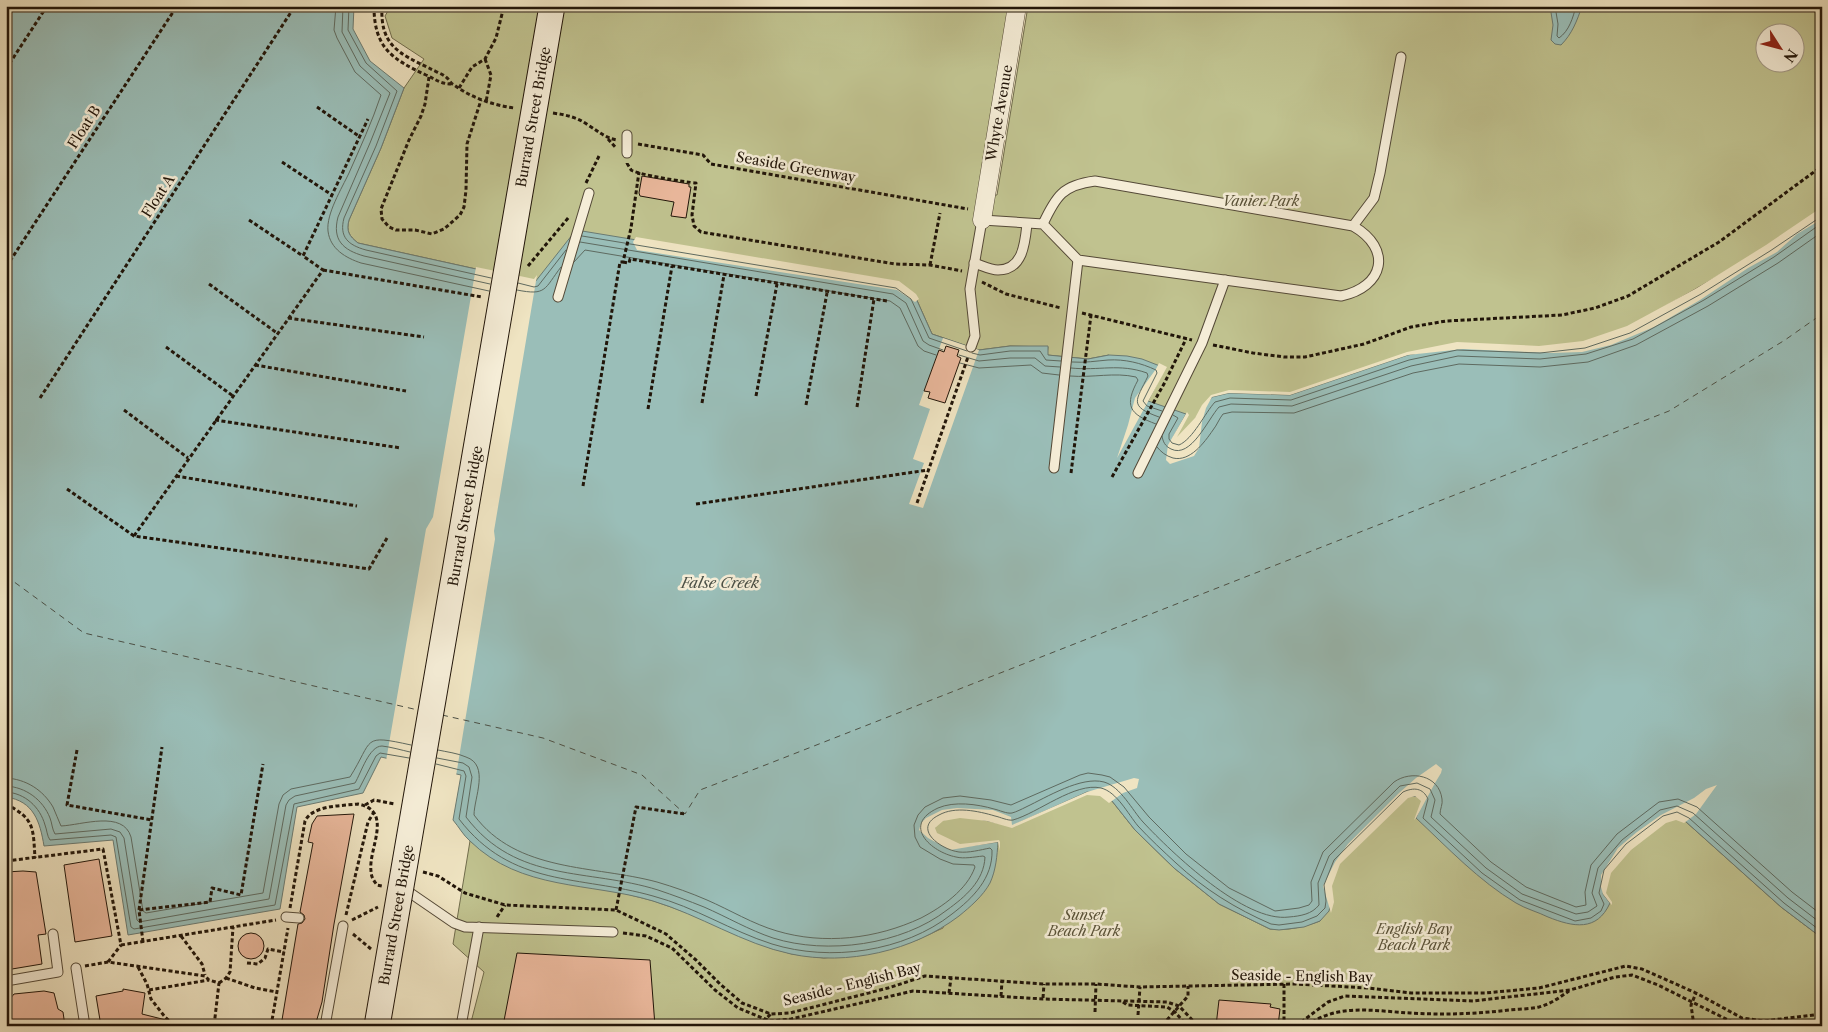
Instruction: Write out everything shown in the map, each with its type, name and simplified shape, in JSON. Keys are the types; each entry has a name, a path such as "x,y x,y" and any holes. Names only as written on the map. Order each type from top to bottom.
{"main road":[{"name":"Burrard Street Bridge","path":"377,1026 552,6"}],"street":[{"name":"Whyte Avenue","path":"982,216 1017,6"}],"lane":[{"path":"1352,226 1374,198 1401,57"},
{"path":"626,158 627,139"},
{"path":"971,347 975,336 970,289 982,216 1027,224 1043,224 1078,260 1341,296 1353,293 1373,277 1379,266 1378,253 1373,242 1364,232 1352,226 1095,181 1078,183 1064,191 1051,206 1043,224"},
{"path":"558,297 589,193"},
{"path":"974,263 997,270 1011,267 1021,256 1025,247 1027,224"},
{"path":"1054,468 1078,260"},
{"path":"1138,473 1202,343 1225,280"},
{"path":"421,792 402,888 454,923 465,927 613,932"},
{"path":"286,917 299,918"},
{"path":"325,1026 343,926"},
{"path":"461,1026 479,927"},
{"path":"6,981 58,972 53,934"},
{"path":"76,968 85,1026"}],"path":[{"path":"6,69 47,6"},
{"name":"Float B","path":"10,261 177,6"},
{"name":"Float A","path":"40,398 295,6"},
{"path":"374,6 376,25 385,50 400,62 429,77 444,84 452,84 446,77 398,52 391,44 385,32 381,15 382,6"},
{"path":"460,88 472,67 485,59 496,38 504,6"},
{"path":"485,59 491,75 486,102"},
{"path":"429,77 425,104 421,116 409,140 381,209 382,218 389,228 415,230 432,234 444,229 460,215 464,207 466,190 467,144 481,99"},
{"path":"317,107 360,136"},
{"path":"303,256 368,120"},
{"name":"Seaside Greenway","path":"608,139 627,139 703,155 710,164 982,216"},
{"path":"626,158 631,170 696,183 692,215 694,226 702,232 895,264 930,265 954,269 972,275 990,287 1006,294 1054,306"},
{"path":"282,162 332,195"},
{"path":"1222,347 1268,355 1305,357 1364,344 1410,327 1446,321 1562,315 1595,308 1628,296 1711,247 1822,166"},
{"path":"583,486 620,262 623,262 631,228 639,172"},
{"path":"930,265 940,213"},
{"path":"249,220 323,270 491,298"},
{"path":"522,272 539,252"},
{"path":"623,262 629,263 630,259 827,293 887,301"},
{"path":"648,409 672,266"},
{"path":"134,536 323,270"},
{"path":"702,403 724,275"},
{"path":"209,284 277,333"},
{"path":"756,396 777,284"},
{"path":"806,405 827,293"},
{"path":"857,407 874,300"},
{"path":"1071,473 1091,315 1186,339 1165,382 1112,477"},
{"path":"288,318 424,338"},
{"path":"166,347 233,396"},
{"path":"917,503 971,347"},
{"path":"255,365 406,391"},
{"path":"124,410 188,458"},
{"path":"215,420 401,448"},
{"path":"696,504 928,470"},
{"path":"176,476 357,506"},
{"path":"67,489 134,536 368,569 387,538"},
{"path":"143,942 140,910 162,747"},
{"path":"77,750 67,805 152,820"},
{"path":"140,910 210,902 212,888 241,894 263,764"},
{"path":"365,805 374,800 402,805"},
{"path":"6,804 23,813 33,828 35,858"},
{"path":"205,976 108,962 121,946 280,920 286,917 290,910 305,821 308,814 315,810 358,804 365,805 374,812 378,824 370,869 372,878"},
{"path":"616,910 636,807 685,814"},
{"path":"343,926 368,822 374,812"},
{"path":"6,861 103,849 121,946"},
{"path":"343,926 380,906"},
{"path":"214,1026 219,983 230,972 233,927"},
{"path":"272,1026 288,927"},
{"path":"613,932 646,936 672,948 738,1008 770,1021 791,1019 914,991 1042,999 1167,1002 1180,1006 1198,1026"},
{"path":"181,936 202,964 205,976 209,980"},
{"path":"362,941 372,950"},
{"path":"248,963 258,964 266,958 268,949 284,952"},
{"path":"138,966 147,984 151,999 175,1026"},
{"name":"Seaside - English Bay","path":"764,1019 771,1014 790,1012 888,988 925,976 1044,984 1096,984 1140,987 1284,984 1368,988 1410,993 1484,993 1539,988 1626,966 1642,969 1742,1018 1764,1021 1822,1014"},
{"path":"1296,1026 1328,1002 1345,996 1473,1001 1570,990 1615,977 1632,975 1658,985 1730,1021 1745,1026"},
{"path":"226,978 255,988 277,992"},
{"path":"949,993 951,978"},
{"path":"149,990 209,980 219,983"},
{"path":"1001,996 1002,981"},
{"path":"1042,999 1044,984"},
{"path":"1095,1012 1096,984"},
{"path":"1284,984 1284,1026"},
{"path":"1167,1020 1188,996 1188,986"},
{"path":"1138,1015 1140,987"},
{"path":"1307,1026 1314,1020 1334,1012 1356,1010 1424,1014 1481,1013 1540,1007 1557,1000 1570,990"},
{"path":"1694,1026 1692,1002 1696,994"},
{"path":"1123,1002 1127,1005 1167,1007 1175,1012 1187,1026"},
{"path":"758,1025 764,1019"},
{"path":"1786,1026 1822,1022"}],"green space":[{"name":"Vanier Park","path":"391,6 1009,6 978,195 997,195 1028,6 1822,6 1822,210 1768,247 1628,328 1583,343 1290,395 1229,393 1212,397 1197,419 1176,439 1148,401 1109,355 1088,359 1047,355 1048,347 1010,346 979,350 932,334 915,296 535,282 358,243 349,233 349,220 381,148 404,88 424,59 392,38 385,16"},
{"path":"1087,792 1101,793 1112,801 1135,830 1174,868 1219,904 1270,929 1295,928 1320,921 1329,886 1338,863 1407,795 1413,794 1603,894 1608,872 1629,848 1664,820 1676,817 1685,821 1781,907 1822,938 1822,1026 470,1026 484,972 453,944 470,841 495,860 654,901 699,917 770,948 792,954 824,958 883,951 917,940 943,928 959,847 935,835 933,828 942,818"}],"water":[{"name":"False Creek","path":"6,6 354,6 353,29 370,61 404,88 381,148 349,220 349,233 358,243 535,282 576,230 898,283 915,296 932,334 979,350 1010,346 1048,346 1048,355 1088,359 1109,355 1127,356 1142,359 1165,368 1148,401 1186,414 1174,436 1179,440 1212,397 1229,393 1290,395 1408,355 1457,345 1539,348 1583,343 1628,328 1699,290 1822,210 1822,938 1781,907 1685,821 1676,817 1664,820 1629,848 1609,872 1603,894 1610,903 1598,919 1584,925 1575,925 1557,920 1516,903 1489,885 1416,818 1423,801 1421,797 1406,795 1338,863 1329,886 1331,902 1329,911 1320,921 1304,927 1279,930 1270,929 1219,904 1174,868 1135,830 1112,801 1101,793 1087,792 1012,826 961,815 937,822 933,832 948,843 967,846 998,842 992,878 980,897 959,916 941,928 900,947 879,953 857,956 812,957 773,949 653,901 557,883 511,869 490,857 470,841 453,820 461,775 381,757 363,793 297,807 280,909 128,935 113,840 44,846 38,821 34,814 23,803 6,797"},
{"path":"1550,6 1582,6 1574,27 1561,45 1555,44 1551,40 1553,25"}],"pier":[{"path":"1822,207 1822,219 1797,234 1777,252 1654,327 1611,345 1582,352 1550,353 1463,349 1408,355 1290,395 1229,393 1212,397 1206,408 1202,422 1199,448 1194,456 1170,464 1166,460 1168,445 1187,412 1189,415 1177,437 1195,418 1202,405 1211,395 1229,390 1290,392 1407,352 1457,342 1539,346 1583,341 1627,326 1697,288"},
{"path":"636,237 899,281 916,294 919,299 915,302 897,290 637,250 633,242"},
{"path":"476,267 534,279 537,275 494,531 495,539 456,776 386,761 426,529 433,517"},
{"path":"943,338 979,350 923,508 909,504 924,463 913,459 930,409 919,405"},
{"path":"1159,363 1167,367 1117,458 1135,398"},
{"path":"1436,764 1442,769 1441,773 1416,818 1414,820 1421,801 1415,796 1408,798 1340,864 1332,886 1334,902 1331,913 1323,886 1335,862 1348,844 1399,793"},
{"path":"1134,778 1139,779 1137,788 1123,793 1109,803 1100,796 1087,795 1012,828 987,821 960,818 943,821 935,828 937,833 960,844 999,840 1000,851 998,842 950,850 928,838 919,830 921,823 926,818 942,810 957,808 993,810 1011,817 1012,825 1087,792"},
{"path":"1717,785 1696,814 1684,823 1676,820 1666,823 1631,850 1611,873 1606,893 1612,905 1603,894 1601,875 1618,848 1661,815 1694,798 1706,789"}],"building":[{"path":"642,176 689,184 689,187 691,187 686,218 671,216 674,202 640,196"},
{"path":"946,346 959,350 957,356 961,358 945,403 928,398 930,392 924,391 939,350 944,352"},
{"path":"354,814 322,1002 315,1026 281,1026 298,924 302,923 305,919 304,915 300,912 313,843 308,842 312,824 317,816"},
{"path":"99,859 112,936 75,942 64,865"},
{"path":"6,872 36,872 46,934 38,935 42,964 12,969 6,964"},
{"path":"251,933 260,937 264,946 260,955 251,959 242,955 238,946 242,937"},
{"path":"517,953 650,960 655,1026 503,1026"},
{"path":"123,989 145,993 142,1014 170,1021 170,1026 101,1026 96,996 123,991"},
{"path":"44,991 54,993 58,1009 63,1012 65,1026 6,1026 6,1004 14,994"},
{"path":"1219,1000 1271,1004 1270,1007 1280,1009 1278,1026 1216,1026"}],"ferry route":[{"path":"442,715 543,738 642,775 685,814 700,790 1669,411 1785,340 1822,314"},
{"path":"6,576 84,633 418,710"}],"park label":[{"name":"Sunset Beach Park","path":"1084,924"},
{"name":"English Bay Beach Park","path":"1414,938"}]}
